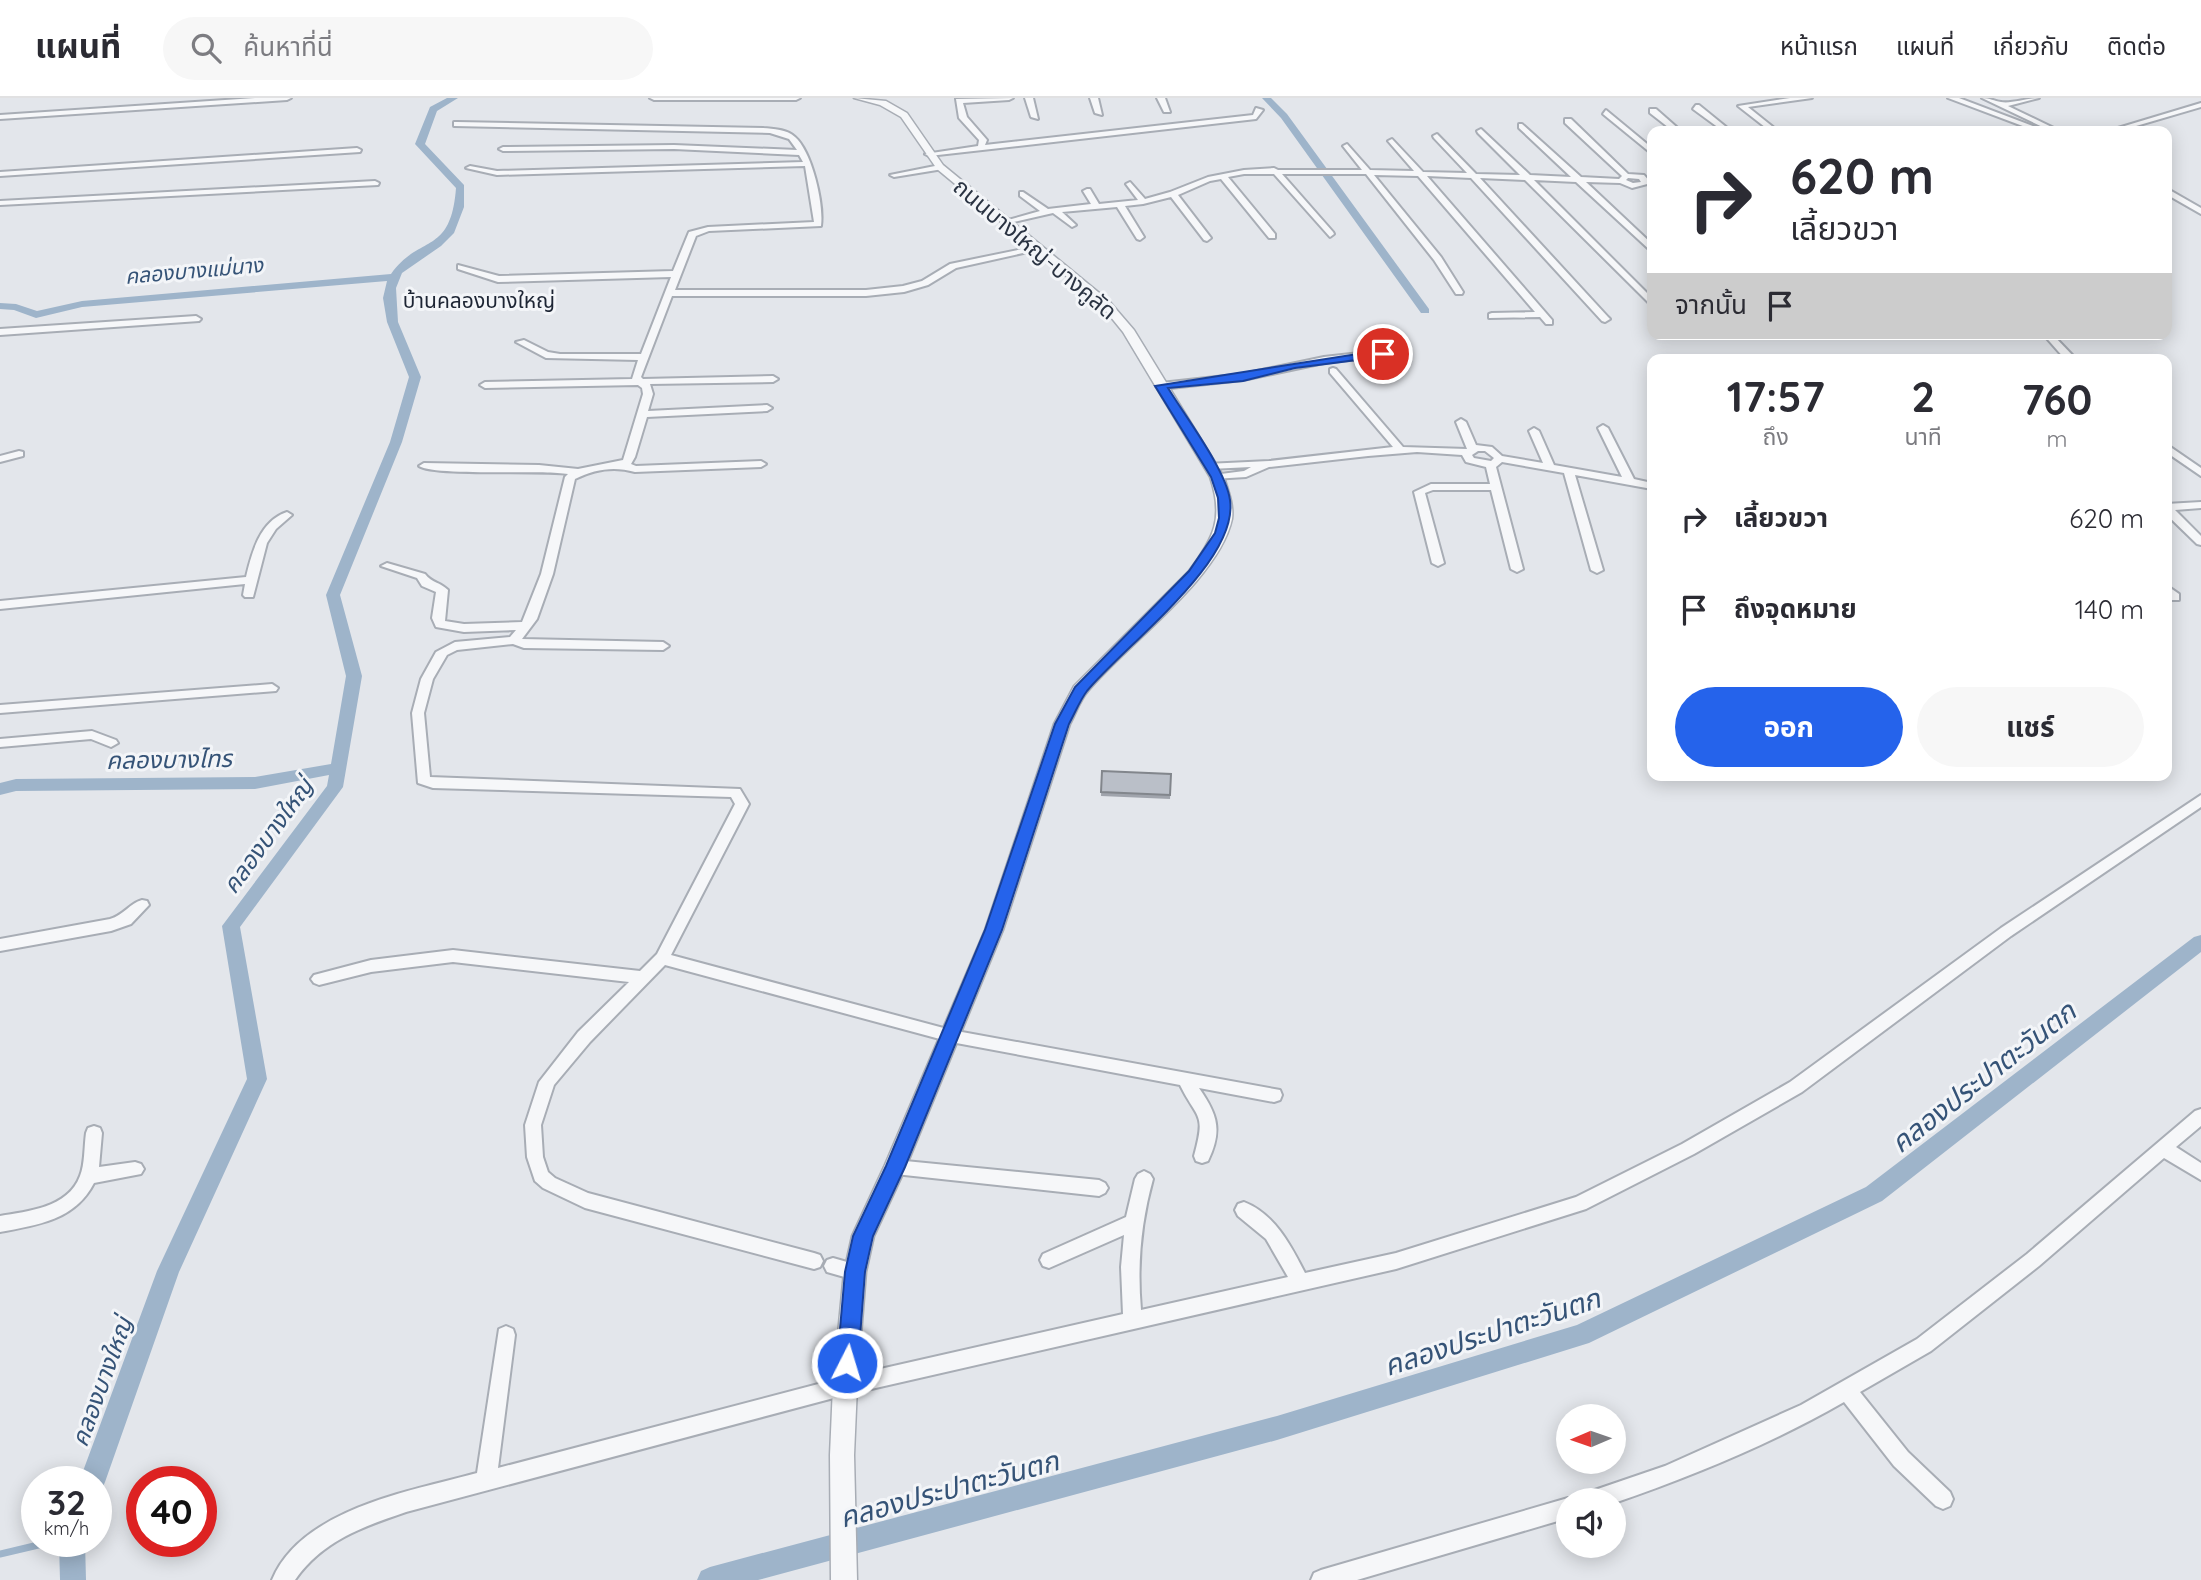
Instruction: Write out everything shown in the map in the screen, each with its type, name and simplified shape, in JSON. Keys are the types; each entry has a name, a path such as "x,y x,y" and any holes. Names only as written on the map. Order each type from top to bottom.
{"street":[{"path":"0,117 287,98"},
{"path":"654,98 796,98"},
{"name":"ถนนบางใหญ่-บางคูลัด","path":"844,1580 842,1455 845,1386 855,1272 863,1236 895,1167 994,930 1062,724 1086,683 1194,574 1212,550 1225,518 1224,498 1213,472 1128,330 1105,303 1037,249 934,160 904,115 883,103 858,98"},
{"path":"981,148 983,140 963,118 958,99 1009,98"},
{"path":"1029,98 1035,117"},
{"path":"1094,98 1099,113"},
{"path":"1161,98 1167,110"},
{"path":"1768,126 1742,106 1808,98"},
{"path":"1952,98 2028,126"},
{"path":"1986,98 2046,126"},
{"path":"2003,105 2030,98 2046,106"},
{"path":"2129,126 2201,105"},
{"path":"1696,107 1721,126"},
{"path":"894,175 934,160 981,148 1256,117 1259,110"},
{"path":"1653,111 1672,126"},
{"path":"1606,112 1647,148"},
{"path":"1568,121 1624,178 1642,189 1647,184"},
{"path":"424,466 477,470 541,468 577,472 622,464 630,457 648,394 647,387 636,378 692,234 696,231 818,225 808,164 795,138 789,133 764,130 457,124"},
{"path":"1522,126 1647,244"},
{"path":"1481,131 1647,298"},
{"path":"1437,136 1605,318"},
{"path":"1392,141 1549,322"},
{"path":"1347,146 1437,259 1459,292"},
{"path":"503,149 674,147 802,152"},
{"path":"0,174 357,150"},
{"path":"470,168 496,173 808,164"},
{"path":"1005,222 1051,211 1143,202 1223,176 1274,170 1647,181"},
{"path":"1274,170 1330,234"},
{"path":"1223,176 1272,236"},
{"path":"0,203 375,183"},
{"path":"1130,184 1143,202"},
{"path":"1087,191 1097,206"},
{"path":"1023,194 1072,225"},
{"path":"1173,194 1207,238"},
{"path":"2172,194 2201,212"},
{"path":"1120,205 1140,237"},
{"path":"669,293 866,293 904,289 925,283 953,266 1037,249"},
{"path":"461,267 498,279 677,274"},
{"path":"1492,316 1541,314"},
{"path":"0,332 196,319"},
{"path":"2053,340 2066,354"},
{"path":"521,342 546,355 560,357 643,357"},
{"path":"1161,386 1243,377 1324,360 1404,351"},
{"path":"1333,371 1398,448"},
{"path":"485,385 773,379"},
{"path":"643,414 767,408"},
{"path":"1461,422 1470,460 1550,468 1647,486"},
{"path":"1603,428 1630,483"},
{"path":"1534,430 1550,468"},
{"path":"1213,472 1246,474 1266,464 1398,448 1470,451 1490,449 1495,461 1497,487 1517,569"},
{"path":"2172,451 2201,473"},
{"path":"0,460 19,454"},
{"path":"622,464 635,469 761,464"},
{"path":"514,640 527,626 547,574 567,480 577,472"},
{"path":"1569,472 1597,570"},
{"path":"1438,563 1419,492 1431,487 1497,487"},
{"path":"2172,507 2201,505"},
{"path":"2172,513 2201,542"},
{"path":"249,595 266,533 272,522 287,515"},
{"path":"387,566 421,576 426,584 442,590 438,618 440,624 464,628 527,626"},
{"path":"0,606 251,580"},
{"path":"663,646 524,644 514,640 454,646 442,652 427,679 418,713 424,780 433,783 734,792 742,804 662,958 641,977 547,1082 533,1125 535,1157 541,1176 549,1183 585,1200 814,1261"},
{"path":"0,709 272,688"},
{"path":"0,743 92,735 111,743"},
{"path":"282,1580 299,1554 343,1523 406,1502 845,1386 1396,1261 1580,1203 1688,1149 1796,1087 2006,932 2201,800"},
{"path":"0,945 111,925 126,920 142,905"},
{"path":"318,979 371,966 453,956 641,977"},
{"path":"662,958 951,1035 1274,1096"},
{"path":"1186,1080 1190,1093 1207,1114 1208,1126 1202,1156"},
{"path":"1626,1489 1667,1475 1808,1412 1924,1345 2033,1260 2201,1116"},
{"path":"0,1224 59,1211 74,1202 89,1176 94,1133"},
{"path":"2164,1148 2201,1172"},
{"path":"895,1167 1099,1188"},
{"path":"89,1176 135,1169"},
{"path":"1133,1321 1129,1286 1132,1223 1144,1179"},
{"path":"1244,1210 1266,1224 1278,1237 1301,1284"},
{"path":"1049,1260 1132,1223"},
{"path":"833,1266 855,1272"},
{"path":"486,1481 506,1335"},
{"path":"1846,1390 1901,1459 1943,1499"},
{"path":"1321,1580 1556,1511"}],"building":[{"path":"1102,771 1171,774 1170,795 1101,792"}],"waterway":[{"name":"คลองบางใหญ่","path":"98,1466 168,1271 257,1079 231,926 335,787 354,676 333,595 396,442 415,377 392,322 390,288 393,279 405,265 444,238 457,214 461,187 420,144 433,109 454,98"},
{"path":"1266,98 1284,116 1425,311"},
{"name":"คลองบางแม่นาง","path":"0,306 16,307 36,315 82,304 394,277"},
{"name":"คลองบางไทร","path":"0,789 16,785 255,783 338,768"},
{"name":"คลองประปาตะวันตก","path":"710,1580 1277,1428 1581,1335 1874,1194 2201,942"},
{"path":"0,1554 21,1549"},
{"name":"คลองบางใหญ่","path":"72,1557 73,1580"}],"district":[{"name":"บ้านคลองบางใหญ่","path":"479,301"}],"route":[{"path":"847,1363 855,1272 863,1236 895,1167 994,930 1062,724 1080,690 1194,574 1221,533 1225,518 1224,498 1217,477 1161,386 1243,377 1324,360 1383,354"}]}
